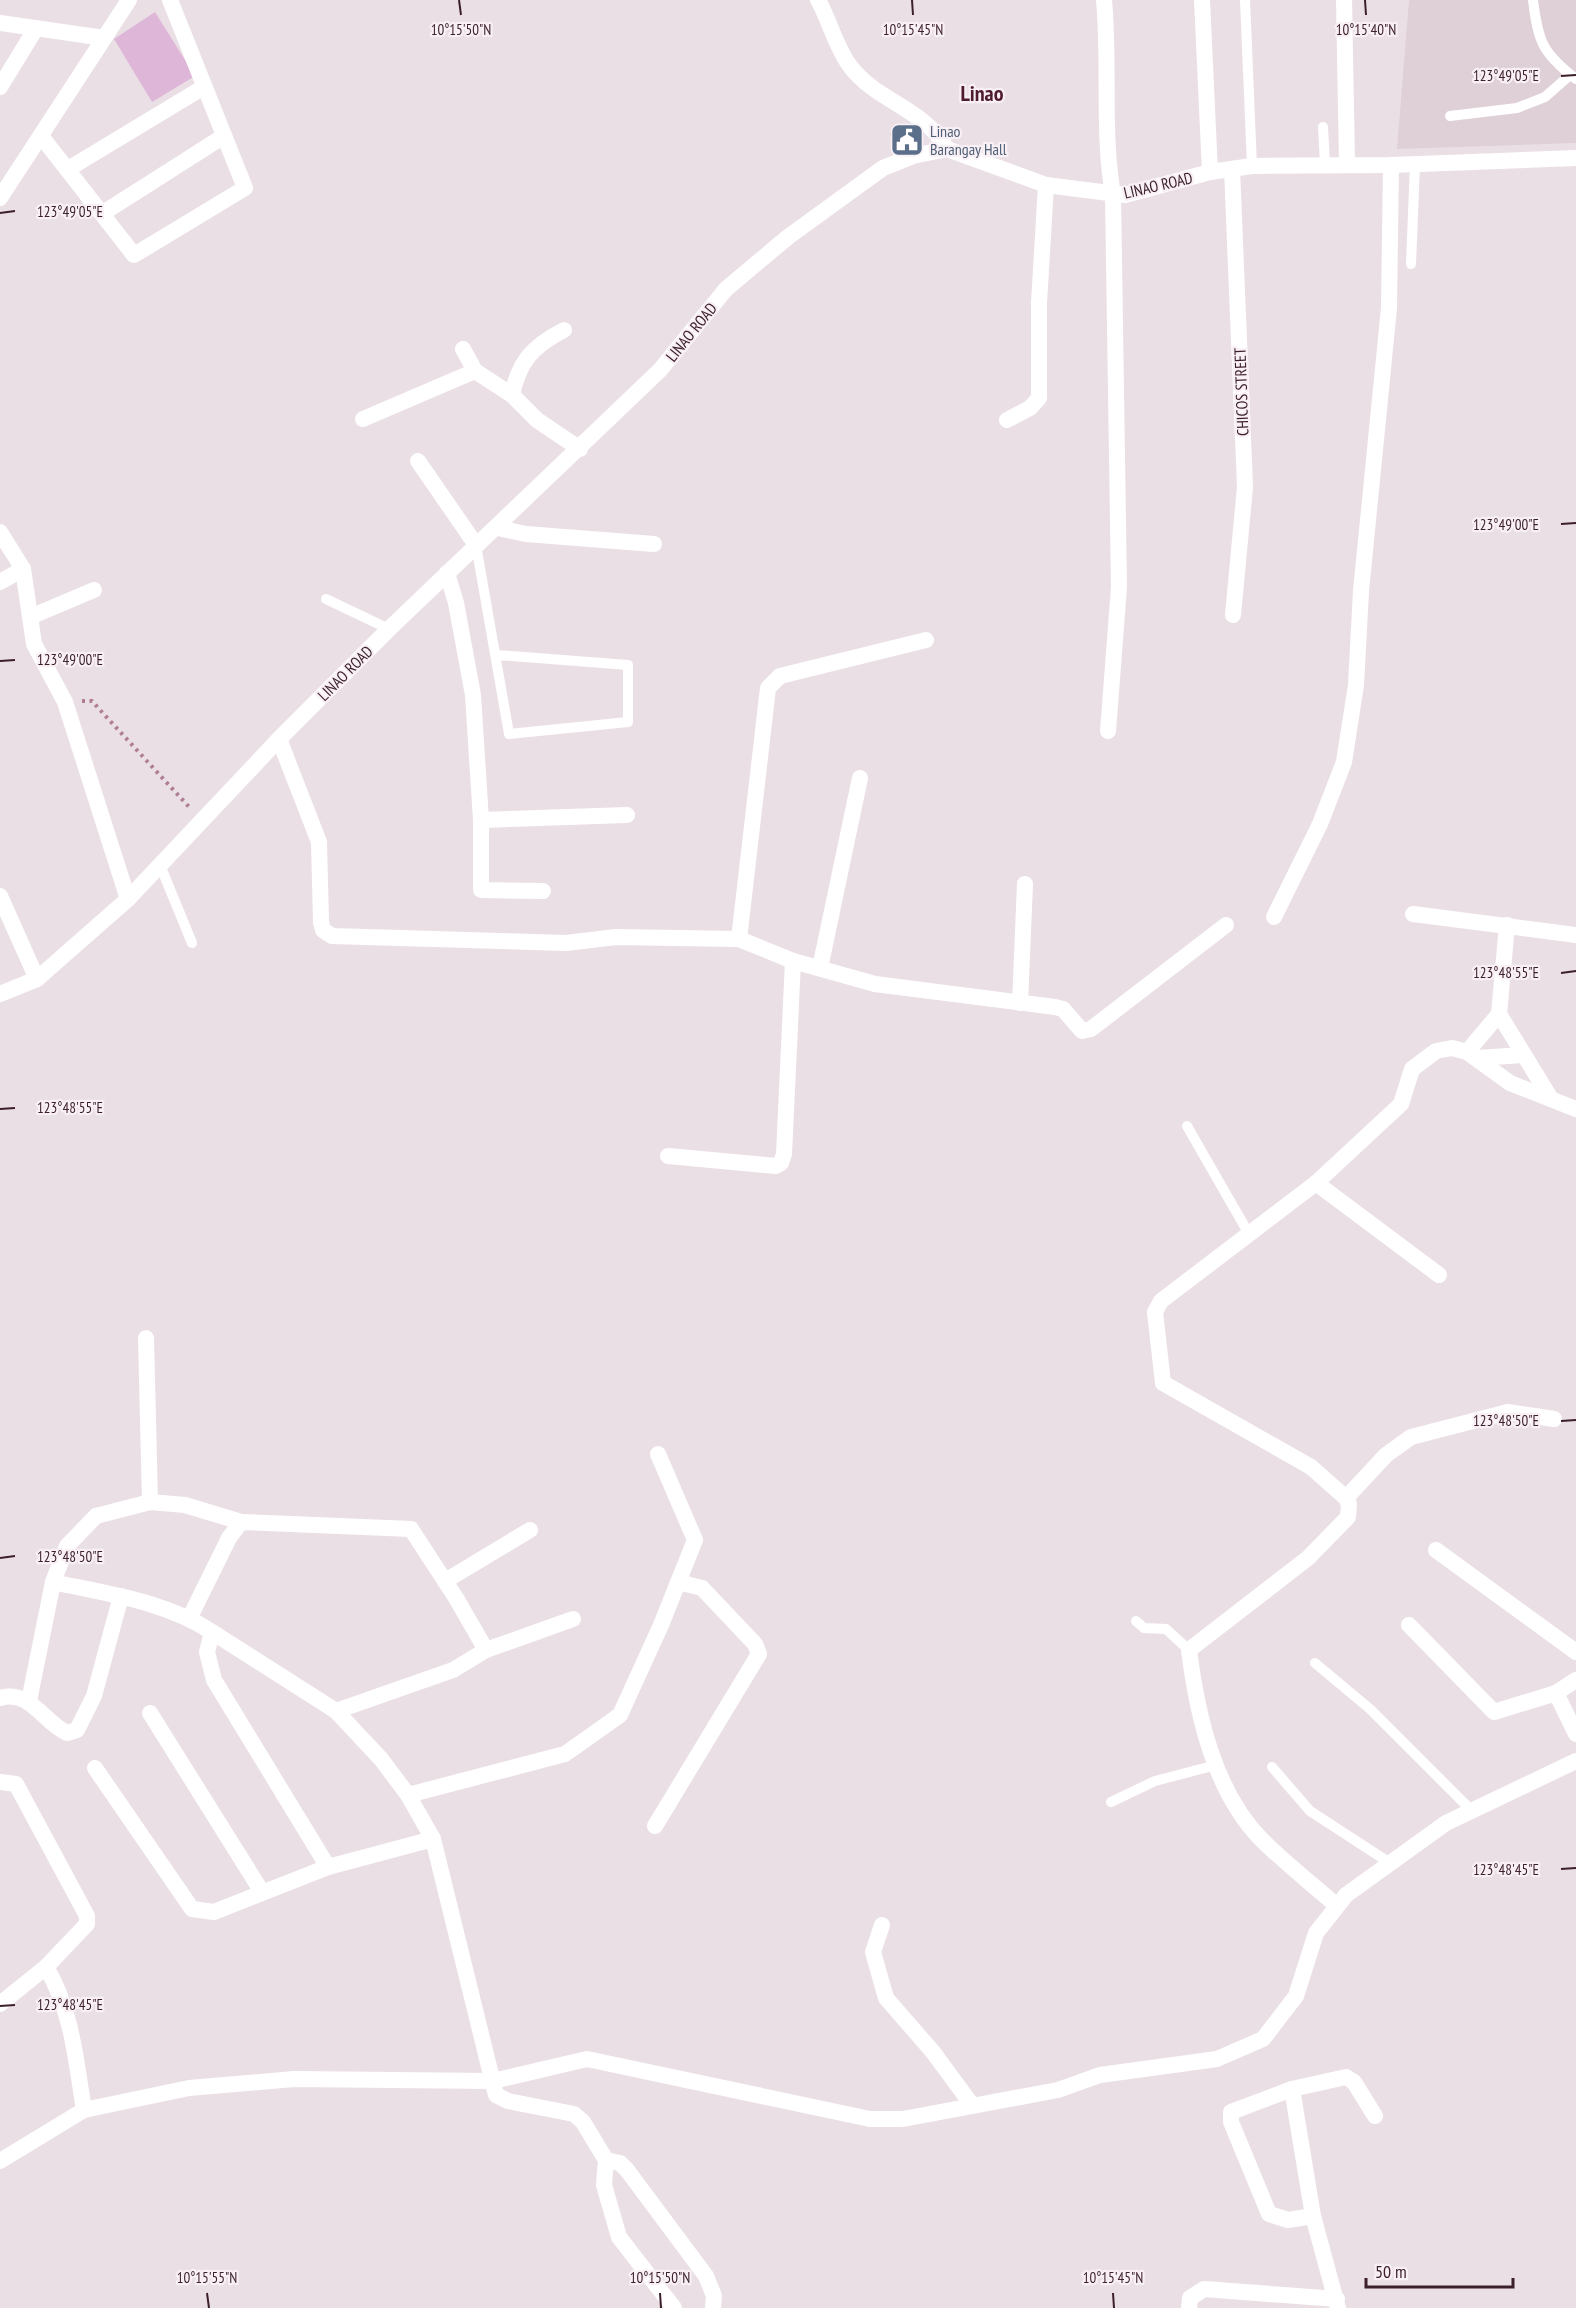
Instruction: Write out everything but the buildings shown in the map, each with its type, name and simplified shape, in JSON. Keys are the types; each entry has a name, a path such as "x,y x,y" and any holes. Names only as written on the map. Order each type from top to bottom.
{"street":[{"path":"0,198 129,0"},
{"path":"41,136 134,255 245,188 170,0"},
{"path":"818,0 849,66 878,93 908,109 938,132 947,149"},
{"path":"1104,0 1108,46 1108,163 1113,195 1119,587 1108,730"},
{"path":"1202,0 1210,172"},
{"path":"1344,0 1347,163"},
{"path":"0,23 104,38"},
{"path":"0,87 36,28"},
{"path":"68,169 204,87"},
{"path":"103,213 224,135"},
{"name":"LINAO ROAD","path":"0,994 37,979 128,899 279,740 389,629 476,545 498,528 660,370 726,290 788,237 883,168 913,156 947,149 1046,185 1125,195 1210,172 1251,166 1347,163 1391,165 1576,158"},
{"path":"1274,917 1320,824 1344,762 1356,685 1361,591 1389,308 1391,165"},
{"name":"CHICOS STREET","path":"1232,169 1245,488 1233,615"},
{"path":"1007,420 1030,408 1040,398 1039,303 1046,185"},
{"path":"512,395 516,378 525,358 564,330"},
{"path":"463,349 475,370 512,395 537,420 579,449"},
{"path":"363,419 475,370"},
{"path":"418,461 476,545"},
{"path":"498,528 526,534 654,544"},
{"path":"0,532 23,569 34,644 65,702 128,899"},
{"path":"0,582 23,569"},
{"path":"447,573 456,603 473,695 481,820 481,890 543,891"},
{"path":"30,617 94,590"},
{"path":"739,939 768,688 773,680 780,676 926,640"},
{"path":"279,740 319,842 321,922 327,934 566,943 616,937 739,939 793,961 875,984 1063,1010 1078,1029 1091,1029 1226,925"},
{"path":"820,968 860,778"},
{"path":"481,820 627,815"},
{"path":"1020,1003 1025,884"},
{"path":"0,896 37,979"},
{"path":"1413,914 1576,935"},
{"path":"1472,1055 1499,1014 1507,925"},
{"path":"668,1156 776,1166 780,1163 784,1154 793,961"},
{"path":"1499,1014 1551,1098"},
{"path":"1337,1906 1260,1839 1240,1811 1216,1765 1194,1688 1189,1650 1308,1558 1348,1517 1349,1504 1346,1498 1311,1467 1163,1383 1155,1312 1158,1304 1316,1183 1401,1104 1412,1069 1424,1057 1436,1051 1452,1048 1472,1055 1510,1083 1576,1109"},
{"path":"1472,1055 1523,1055"},
{"path":"1316,1183 1440,1275"},
{"path":"146,1338 150,1502"},
{"path":"1346,1498 1386,1455 1411,1437 1508,1412 1554,1419"},
{"path":"408,1795 565,1754 620,1715 694,1544 694,1536 658,1454"},
{"path":"29,1701 53,1582 67,1546 96,1516 150,1502 185,1505 241,1522 411,1529 486,1650"},
{"path":"190,1617 229,1539 241,1522"},
{"path":"445,1581 530,1530"},
{"path":"1436,1550 1576,1652"},
{"path":"53,1582 121,1596 190,1617 336,1711 381,1759 408,1795 433,1839 496,2095 574,2114 584,2122 606,2160 604,2185 619,2237 674,2308"},
{"path":"655,1826 759,1654 755,1644 702,1588 678,1582"},
{"path":"0,1698 12,1694 29,1701 58,1729 67,1733 76,1730 94,1696 121,1596"},
{"path":"336,1711 453,1670 486,1650 573,1619"},
{"path":"1409,1625 1494,1712 1556,1693 1576,1680"},
{"path":"212,1632 207,1652 214,1680 328,1866"},
{"path":"1556,1693 1576,1734"},
{"path":"150,1713 262,1892"},
{"path":"0,2161 84,2110 189,2088 294,2079 493,2081 587,2059 870,2119 903,2119 1058,2090 1100,2075 1217,2059 1263,2039 1296,1996 1316,1933 1346,1895 1446,1823 1576,1761"},
{"path":"95,1768 192,1909 214,1912 328,1866 433,1839"},
{"path":"0,1782 16,1784 87,1916 87,1924 46,1967 0,2004"},
{"path":"882,1925 873,1953 886,1998 933,2052 972,2105"},
{"path":"46,1967 57,1985 67,2010 84,2110"},
{"path":"1313,2216 1288,2220 1269,2214 1231,2122 1230,2116 1234,2109 1292,2089 1346,2077 1354,2082 1375,2116"},
{"path":"1189,2308 1190,2298 1204,2289 1337,2304 1313,2216 1292,2089"},
{"path":"606,2160 620,2163 627,2170 706,2276 711,2284 713,2308"}],"lane":[{"path":"1245,0 1251,166"},
{"path":"1450,116 1517,108 1545,97 1573,77 1543,47 1537,32 1533,0"},
{"path":"1323,127 1325,164"},
{"path":"1411,264 1415,164"},
{"path":"476,545 509,734 628,722 628,665 496,655"},
{"path":"326,599 389,629"},
{"path":"160,865 192,943"},
{"path":"1187,1126 1249,1234"},
{"path":"1136,1621 1144,1628 1166,1629 1189,1650"},
{"path":"1315,1663 1370,1709 1472,1811"},
{"path":"1111,1802 1155,1781 1216,1765"},
{"path":"1272,1767 1310,1811 1390,1863"}],"path":[{"path":"65,702 92,701 202,822"}],"shaded area":[{"path":"1409,0 1576,0 1576,143 1397,149"},
{"path":"155,12 195,76 152,102 114,39"}],"place":[{"name":"Linao Barangay Hall","path":"907,140"}],"district":[{"name":"Linao","path":"982,93"}]}
